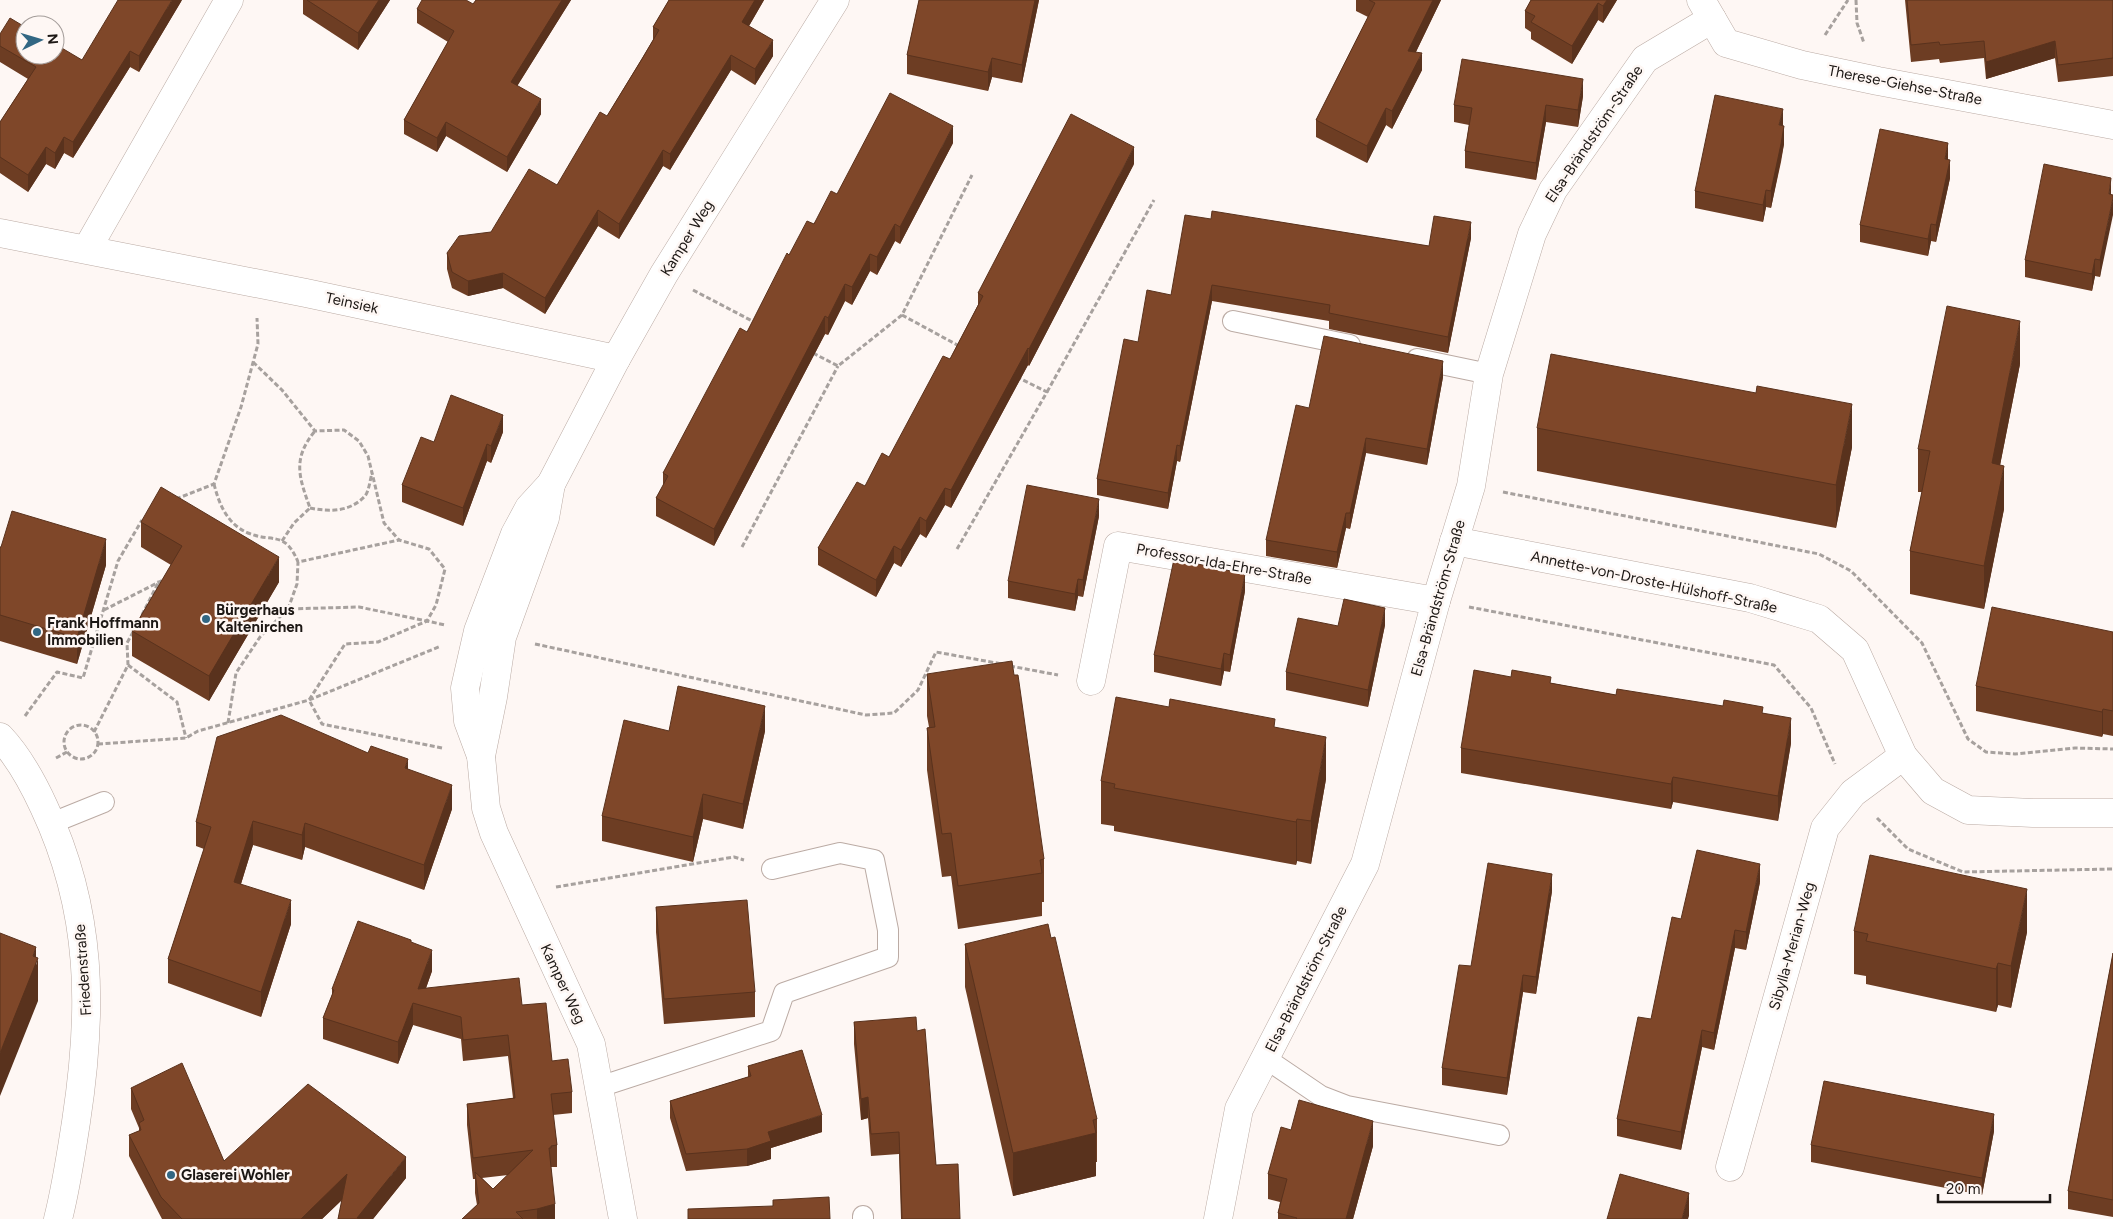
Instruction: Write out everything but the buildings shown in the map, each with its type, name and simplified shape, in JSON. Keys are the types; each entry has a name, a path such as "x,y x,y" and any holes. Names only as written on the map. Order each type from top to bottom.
{"street":[{"path":"87,250 229,0"},
{"name":"Kamper Weg","path":"623,1219 591,1044 494,833 486,808 481,756 468,721 465,688 490,634 515,534 529,508 551,484 616,359 664,274 835,0"},
{"name":"Therese-Giehse-Straße","path":"1707,9 1726,43 1802,65 1878,81 2113,124"},
{"name":"Elsa-Brändström-Straße","path":"1218,1219 1239,1109 1365,864 1436,601 1471,486 1489,374 1532,234 1553,190 1645,59 1707,9"},
{"name":"Teinsiek","path":"0,233 257,284 616,359"},
{"name":"Annette-von-Droste-Hülshoff-Straße","path":"1454,541 1750,598 1819,620 1855,650 1903,756 1933,791 1968,810 2033,813 2113,813"},
{"name":"Professor-Ida-Ehre-Straße","path":"1091,681 1118,546 1436,601"},
{"name":"Friedenstraße","path":"3,740 32,781 52,823 79,914 86,968 87,1018 83,1074 62,1216"},
{"name":"Sibylla-Merian-Weg","path":"1730,1167 1825,828 1853,793 1903,756"}],"lane":[{"path":"1232,321 1365,348"},
{"path":"1394,354 1489,374"},
{"path":"52,823 104,802"},
{"path":"599,1087 772,1031 784,993 888,957 888,930 874,860 840,853 772,870"},
{"path":"1265,1058 1321,1096 1347,1106 1499,1135"}],"path":[{"path":"1802,65 1848,0"},
{"path":"1856,0 1857,24 1878,81"},
{"path":"742,547 838,366 902,315 972,175"},
{"path":"957,549 1154,200"},
{"path":"664,274 760,325"},
{"path":"228,723 236,673 260,637 288,609 297,584 298,562 292,548 282,541 248,533 229,520 219,502 214,484 241,407 258,344 257,284"},
{"path":"902,315 970,352"},
{"path":"812,352 838,366"},
{"path":"253,362 282,390 315,431"},
{"path":"1012,374 1047,392"},
{"path":"310,508 299,477 303,445 315,431 344,430 359,441 368,456 384,523 399,540"},
{"path":"310,508 326,511 347,509 366,495 372,473"},
{"path":"173,501 214,484"},
{"path":"282,541 294,523 310,508"},
{"path":"3,740 57,672 84,678 118,561 143,519"},
{"path":"298,562 399,540 429,549 445,569 436,605 427,621 378,642 345,644 309,700"},
{"path":"104,610 166,578"},
{"path":"141,617 159,582"},
{"path":"1436,601 1774,665 1811,708 1832,760 1853,793 1908,848 1963,872 2113,869"},
{"path":"288,609 359,607 427,621"},
{"path":"94,732 128,665 127,644 136,626"},
{"path":"98,744 186,738 198,731 309,700 490,634 866,715 894,712 918,690 936,652 1091,681"},
{"path":"128,665 177,702 186,738"},
{"path":"309,700 322,724 481,756"},
{"path":"83,725 94,732 98,744 96,751 85,759 72,757 64,746 66,733 70,728 83,725"},
{"path":"521,893 734,857 772,870"}],"place":[{"name":"Bürgerhaus Kaltenirchen","path":"206,619"},
{"name":"Frank Hoffmann Immobilien","path":"37,632"},
{"name":"Glaserei Wohler","path":"171,1175"}]}
